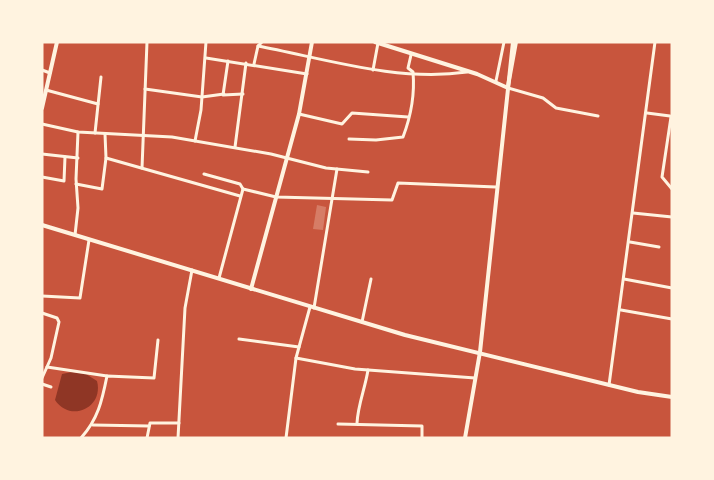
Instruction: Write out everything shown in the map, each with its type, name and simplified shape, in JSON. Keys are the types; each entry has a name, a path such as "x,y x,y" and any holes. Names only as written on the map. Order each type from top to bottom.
{"main road":[{"path":"42,108 57,42"},
{"path":"251,289 299,114 312,42"},
{"path":"376,42 508,84"},
{"path":"465,438 480,352 496,187 514,42"},
{"path":"42,225 362,322 609,385 660,397 672,397"}],"street":[{"path":"142,168 147,42"},
{"path":"195,141 202,97 206,42"},
{"path":"254,64 258,46 262,42"},
{"path":"373,70 376,42"},
{"path":"496,81 504,42"},
{"path":"609,385 630,242 655,42"},
{"path":"258,46 373,70 452,74 467,72"},
{"path":"349,139 376,140 403,137 414,85 413,72 408,68 411,55"},
{"path":"206,58 307,74"},
{"path":"225,94 228,61"},
{"path":"235,147 246,63"},
{"path":"42,70 50,73"},
{"path":"95,133 101,77"},
{"path":"508,84 543,98 556,108 598,116"},
{"path":"145,89 202,97 243,94"},
{"path":"46,90 98,104"},
{"path":"299,114 342,124 352,113 408,117"},
{"path":"647,113 671,117 662,177 672,189"},
{"path":"42,124 78,132 143,135 195,141 235,147 337,169 368,172"},
{"path":"75,235 78,208 76,184 78,132"},
{"path":"76,184 102,189 106,158 105,133"},
{"path":"42,154 78,158"},
{"path":"42,177 64,181 65,157"},
{"path":"106,158 240,196"},
{"path":"286,438 299,347 312,308 337,169"},
{"path":"204,174 240,184 243,189 276,197 392,201 399,183 496,187"},
{"path":"219,278 243,189"},
{"path":"633,213 672,217"},
{"path":"42,296 80,298 89,240"},
{"path":"630,242 659,247"},
{"path":"178,438 185,308 192,270"},
{"path":"362,322 372,279"},
{"path":"624,279 672,288"},
{"path":"620,310 672,319"},
{"path":"42,313 57,318 59,322 51,358 42,378"},
{"path":"239,339 299,347"},
{"path":"46,367 107,376 154,378 158,340"},
{"path":"297,358 368,370 475,378"},
{"path":"357,424 358,403 365,391 368,370"},
{"path":"81,438 93,425 102,405 107,376"},
{"path":"42,384 51,387"},
{"path":"93,425 149,426 150,423 179,423"},
{"path":"338,424 422,426 422,438"},
{"path":"147,438 149,426"}],"shaded area":[{"path":"72,372 86,374 97,381 96,399 91,405 77,411 69,411 61,407 55,400 62,374"}],"building":[{"path":"317,205 326,207 323,230 313,229"}]}
